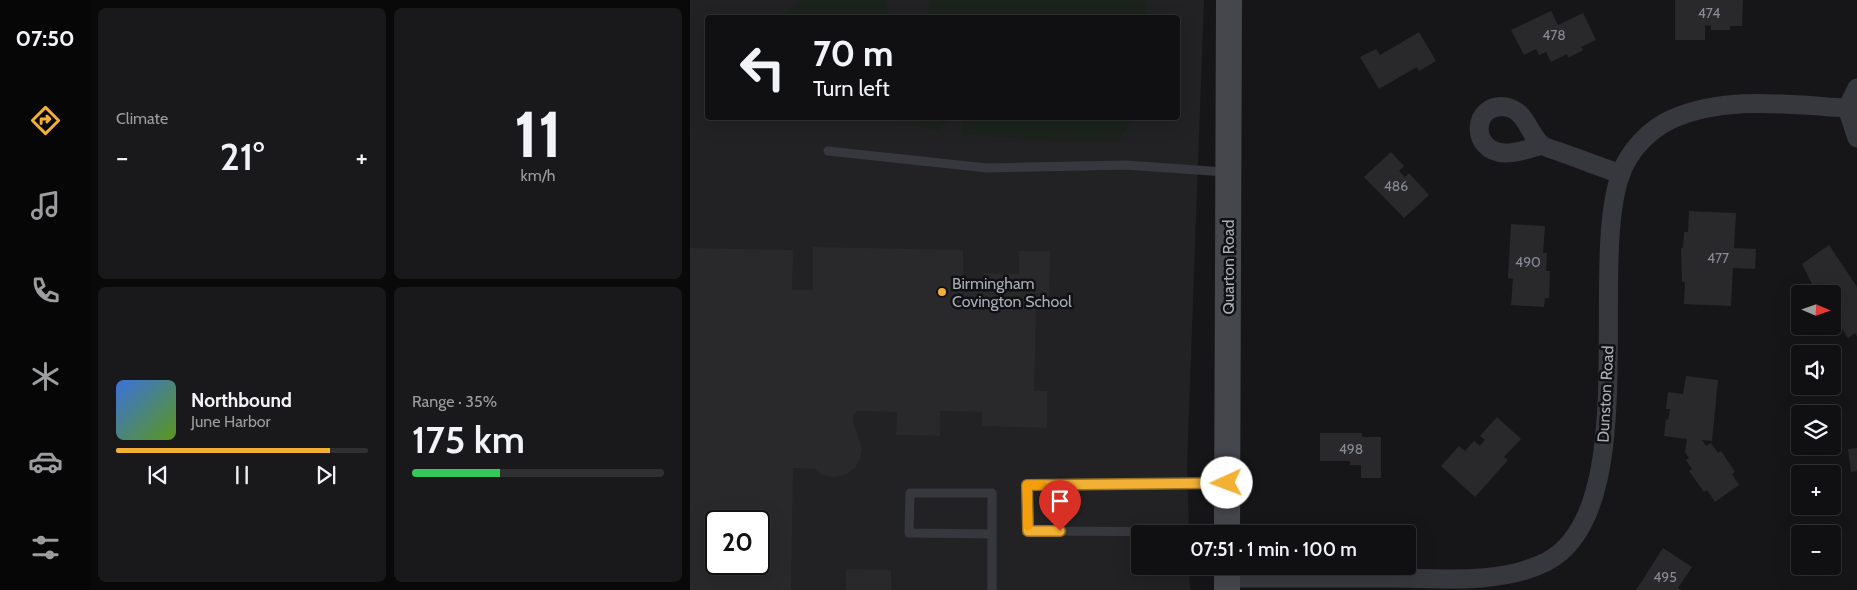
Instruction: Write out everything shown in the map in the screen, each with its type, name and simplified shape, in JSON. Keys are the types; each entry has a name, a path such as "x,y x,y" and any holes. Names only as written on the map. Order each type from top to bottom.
{"street":[{"name":"Quarton Road","path":"1227,525 1229,0"},
{"path":"1857,88 1848,108 1857,138"},
{"name":"Dunston Road","path":"1227,578 1479,577 1519,572 1543,563 1561,551 1585,517 1594,499 1599,478 1607,393 1612,212 1620,174 1627,160 1655,128 1685,114 1723,106 1753,104 1848,108"},
{"path":"1542,145 1620,174"}],"lane":[{"path":"828,151 987,168 1126,165 1228,173"},
{"path":"1131,532 1028,531 1027,485 1227,483"},
{"path":"992,534 909,533 910,492 992,493 992,534 992,590"}],"shaded area":[{"name":"Birmingham Covington School","path":"690,0 1204,0 1187,466 1189,525 1131,525 1131,575 1189,575 1190,590 690,590"},
{"path":"799,0 886,0 887,15 784,15"},
{"path":"930,0 1146,0 1145,15 929,15"},
{"path":"900,120 950,120 936,131"},
{"path":"964,120 1132,120 1118,141 1061,141 962,134"}],"building":[{"path":"1675,0 1743,0 1742,26 1730,26 1730,30 1711,30 1711,26 1705,25 1705,40 1675,40"},
{"path":"1551,11 1558,25 1583,13 1596,40 1581,47 1583,50 1568,58 1567,54 1551,62 1546,52 1539,55 1536,49 1524,55 1511,30"},
{"path":"1419,32 1436,61 1419,71 1417,67 1379,89 1360,57 1376,49 1380,55"},
{"path":"1391,152 1404,166 1399,171 1405,177 1409,173 1429,195 1404,218 1364,177"},
{"path":"1689,211 1736,213 1734,248 1756,249 1755,269 1733,268 1731,306 1684,304 1685,282 1682,282 1681,248 1683,248 1684,232 1688,232"},
{"path":"1511,224 1545,226 1543,253 1547,253 1546,271 1550,271 1549,298 1545,298 1544,307 1511,305 1513,279 1508,278"},
{"path":"1829,245 1857,287 1857,336 1855,333 1848,338 1841,327 1841,285 1811,285 1812,284 1802,264"},
{"path":"813,247 963,250 963,290 984,290 984,273 1019,274 1019,251 1050,251 1049,308 1036,308 1034,391 1047,391 1047,428 982,426 982,412 940,411 940,436 896,435 897,412 857,411 853,417 853,422 862,448 860,459 855,468 845,475 834,477 823,475 814,469 793,468 791,590 690,590 690,248 793,250 792,290 813,290"},
{"path":"1686,376 1718,380 1712,441 1702,440 1706,446 1711,443 1718,453 1721,451 1735,472 1732,474 1739,485 1715,502 1707,490 1704,492 1689,471 1692,469 1686,460 1689,458 1685,452 1687,439 1664,436 1666,419 1668,420 1670,409 1666,409 1668,392 1683,394"},
{"path":"1497,417 1521,439 1504,457 1508,460 1475,497 1441,466 1459,446 1465,451 1474,441 1480,446 1485,440 1480,436"},
{"path":"1320,433 1362,433 1362,437 1381,437 1381,478 1361,478 1361,465 1350,465 1350,461 1320,461"},
{"path":"1857,448 1857,471 1851,472 1848,449"},
{"path":"1663,548 1692,567 1678,588 1681,590 1636,590"},
{"path":"846,569 891,570 891,590 846,590"}],"slow traffic":[{"path":"1028,526 1027,485 1042,485"}],"place":[{"name":"Birmingham Covington School","path":"942,292"}],"route":[{"path":"1060,531 1028,531 1027,485 1227,483"}]}
